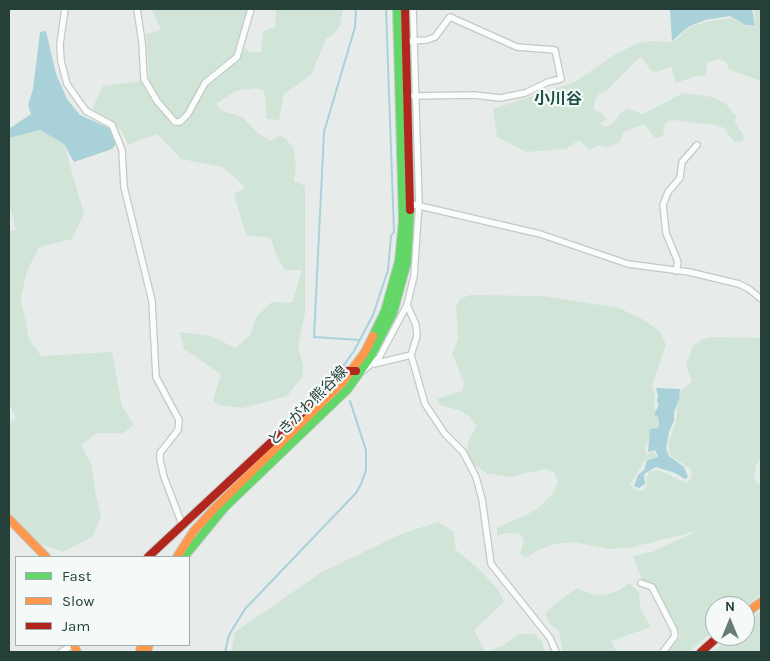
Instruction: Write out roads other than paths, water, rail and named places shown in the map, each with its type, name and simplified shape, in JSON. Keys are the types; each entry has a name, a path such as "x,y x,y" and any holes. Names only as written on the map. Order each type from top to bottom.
{"main road":[{"name":"ときがわ熊谷線","path":"397,9 411,203"},
{"name":"ときがわ熊谷線","path":"185,556 225,507 316,422 348,389 351,379 377,330 392,293 411,203 409,40 405,9"},
{"path":"149,556 293,422 343,371 356,371"},
{"name":"ときがわ熊谷線","path":"178,556 193,532 216,507 324,402 351,379"},
{"path":"9,519 45,556"}],"street":[{"path":"65,9 60,44 61,61 66,84 86,111 112,125 122,150 124,187 152,301 156,377 179,420 178,430 160,453 160,460 164,477 182,524"},
{"path":"137,9 142,42 144,79 157,101 175,122 180,122 188,114 205,83 237,57 251,9"},
{"path":"373,364 379,358 407,305 414,276 411,203 414,96 409,40 413,9"},
{"path":"409,40 435,37 450,17 517,47 555,50 561,79 548,82 534,90 500,98 474,95 414,96"},
{"path":"676,271 678,262 666,233 663,205 668,192 680,178 682,162 697,146"},
{"path":"411,203 540,234 628,264 676,271 739,284 749,288 761,299"},
{"path":"407,305 416,325 417,336 411,355 425,404 445,434 463,452 476,477 482,499 490,564 550,638 556,652"},
{"path":"356,371 373,364 411,355"},
{"path":"641,583 652,587 674,630 675,636 663,652"}],"water":[{"path":"670,9 752,9 755,26 745,25 730,16 705,20 688,27 672,41"},
{"path":"46,31 56,74 67,99 80,115 111,129 116,144 112,149 74,162 64,144 40,130 9,138 9,129 31,114 28,105 33,89 40,32"},
{"path":"656,388 680,389 679,400 674,412 674,421 669,432 666,448 669,456 684,467 688,477 685,479 675,473 656,467 644,474 645,484 639,488 634,486 638,475 644,470 647,460 658,457 655,450 648,452 650,429 657,428 659,424 658,416 654,415 659,404 657,402"}],"waterway":[{"path":"356,9 355,27 324,132 314,337 360,340"},
{"path":"341,369 354,351 373,315 388,270 391,236 394,232 386,9"},
{"path":"225,652 229,635 245,609 356,493 361,484 366,470 366,450 350,401"}],"district":[{"name":"小川谷","path":"558,99"}]}
